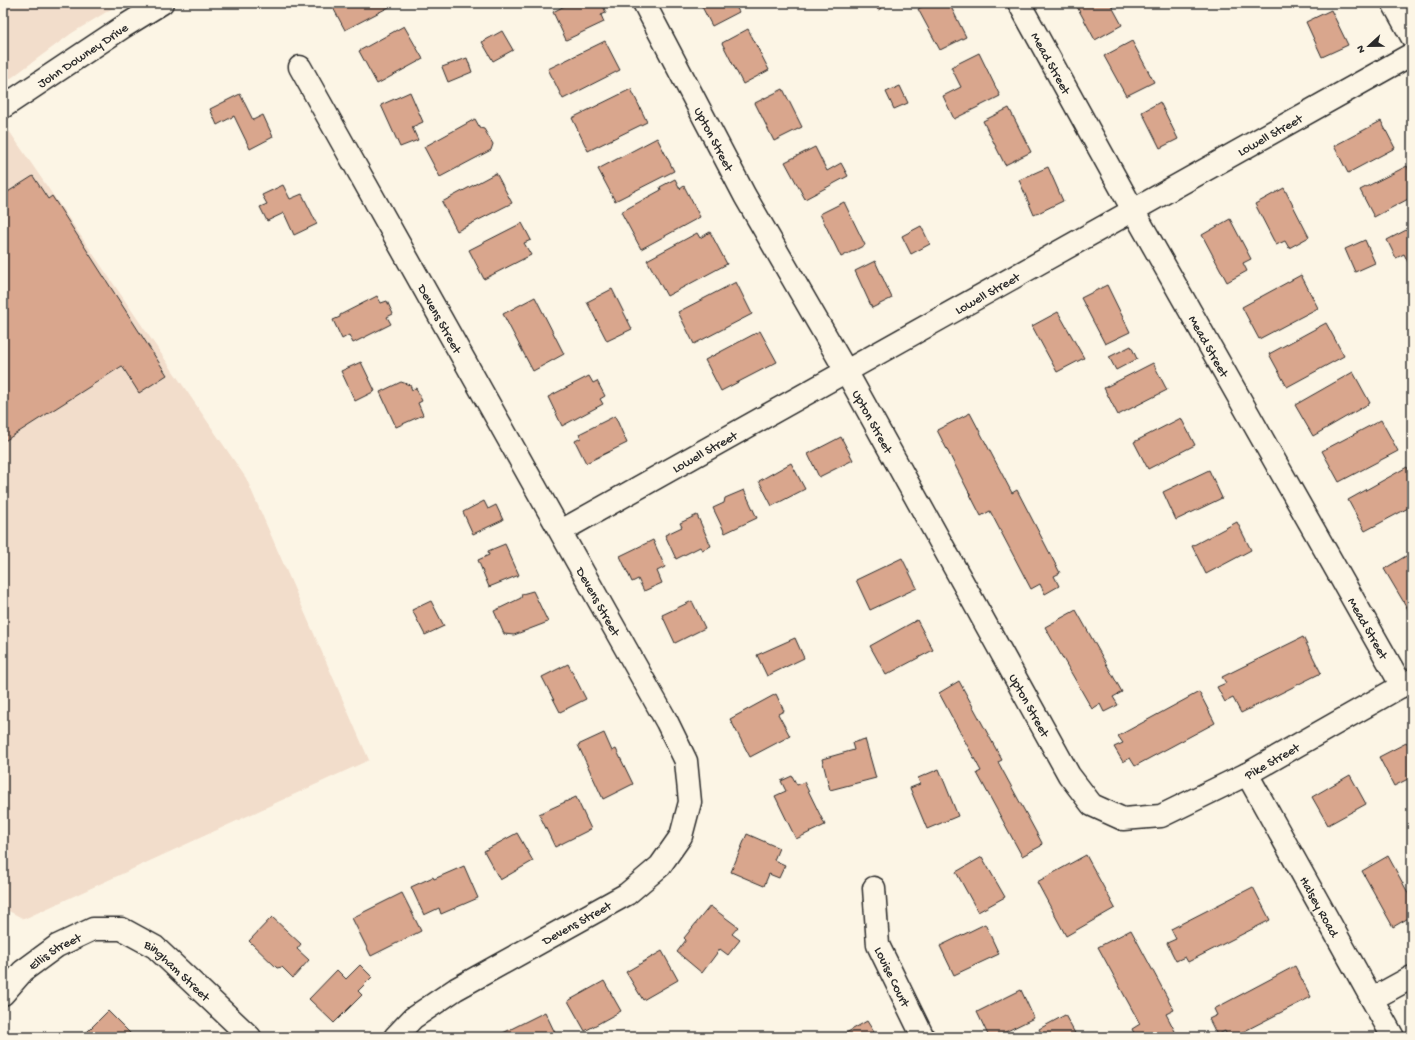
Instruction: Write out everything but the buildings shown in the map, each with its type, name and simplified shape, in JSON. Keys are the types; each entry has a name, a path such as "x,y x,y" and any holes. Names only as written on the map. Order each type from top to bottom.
{"street":[{"name":"John Downey Drive","path":"3,107 123,27 162,3"},
{"name":"Upton Street","path":"644,3 745,196 846,371 1069,775 1092,805 1123,820"},
{"name":"Mead Street","path":"1019,3 1133,210 1407,683"},
{"path":"1393,3 1412,37"},
{"name":"Lowell Street","path":"561,531 1412,54"},
{"name":"Devens Street","path":"300,67 561,531 667,722 686,761 690,802 681,836 660,866 627,894 456,989 413,1018 395,1037"},
{"name":"Pike Street","path":"1123,820 1161,816 1247,774 1407,683"},
{"name":"Halsey Road","path":"1247,774 1394,1037"},
{"name":"Louise Court","path":"874,888 878,945 923,1037"},
{"name":"Ellis Street","path":"3,994 23,971 57,946 93,929"},
{"name":"Bingham Street","path":"93,929 122,929 155,947 250,1037"},
{"path":"1372,998 1412,977"}],"shaded area":[{"path":"3,3 121,3 72,33 3,84"},
{"path":"3,122 246,478 369,760 24,919 3,908"}]}
